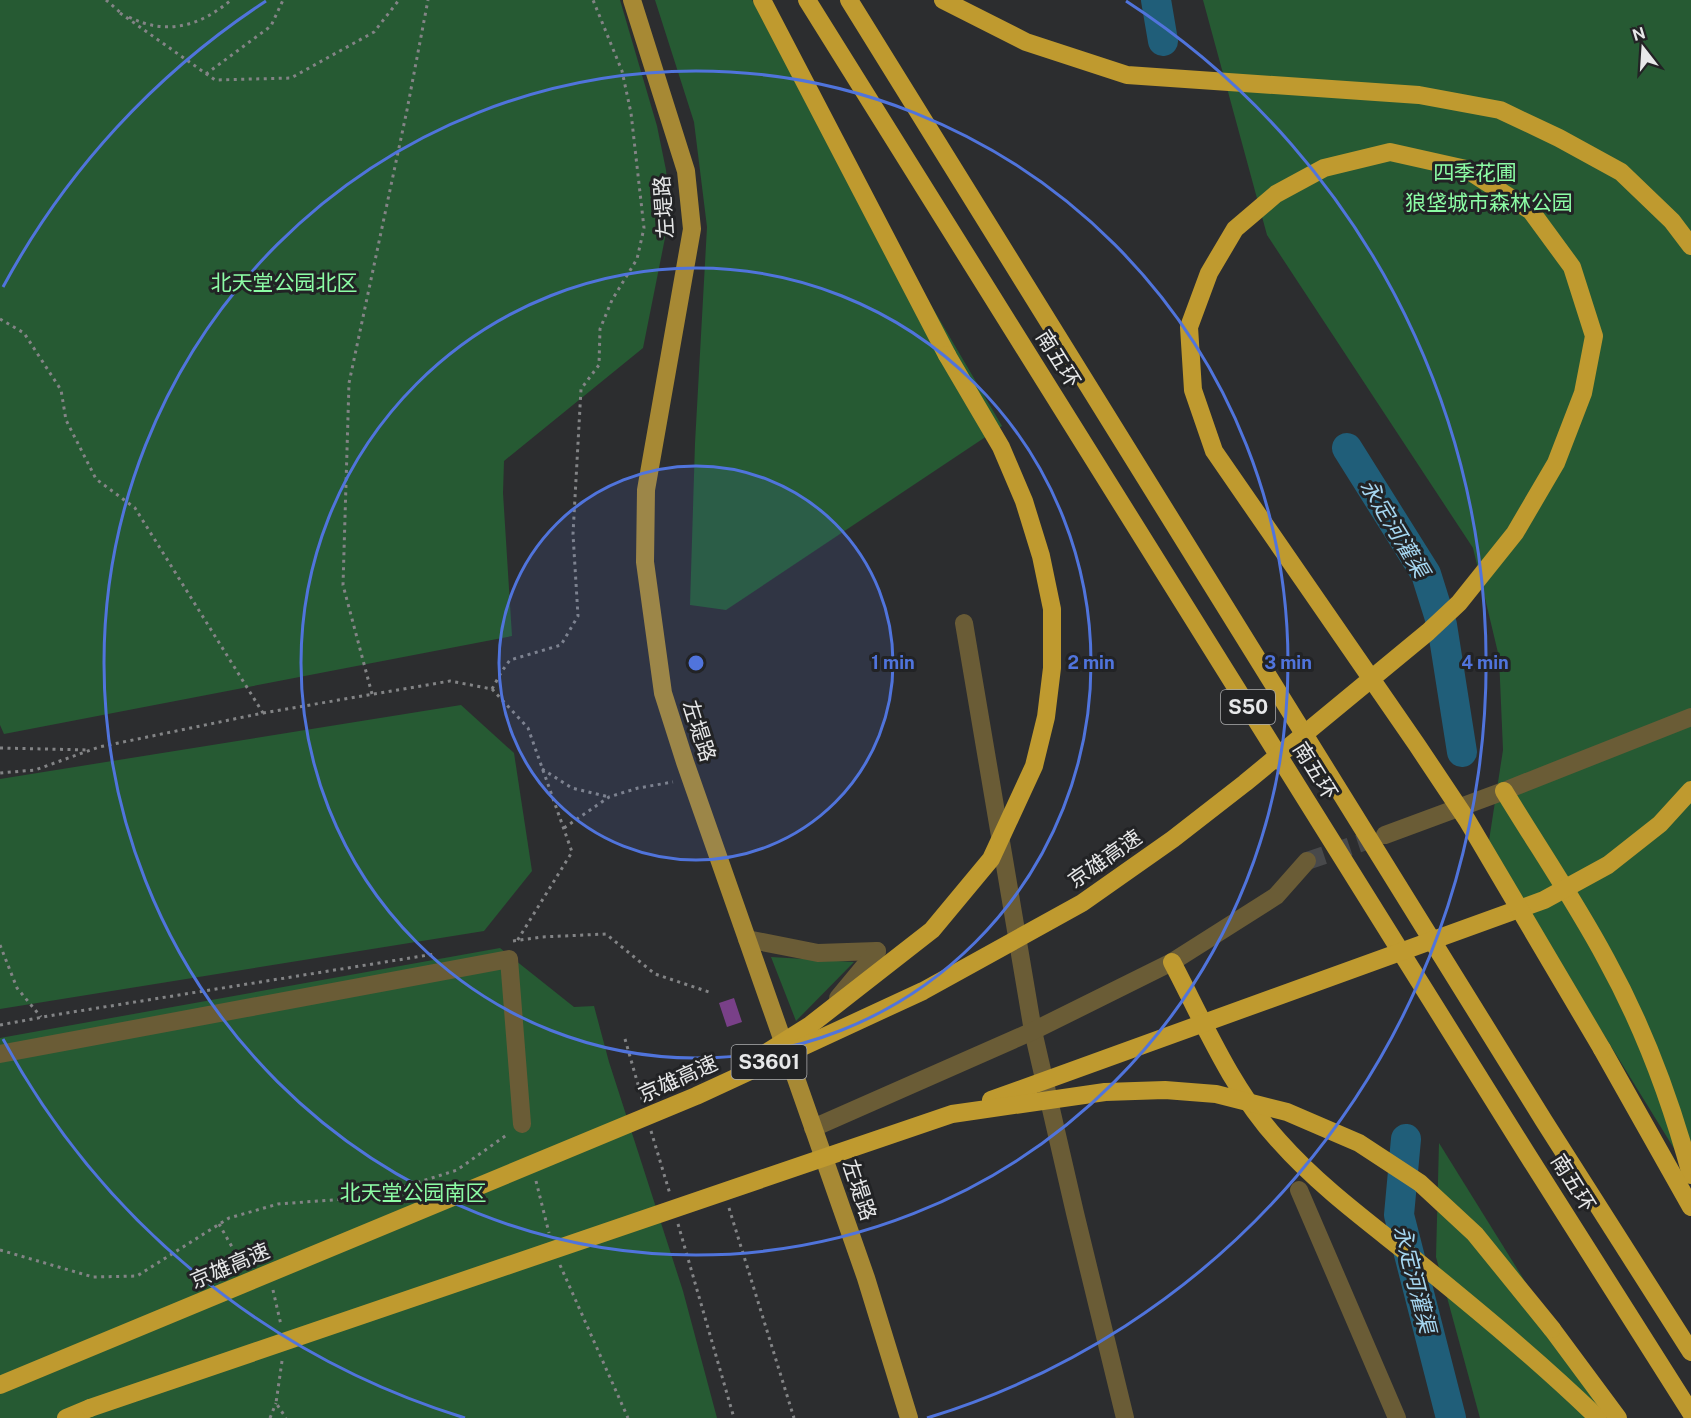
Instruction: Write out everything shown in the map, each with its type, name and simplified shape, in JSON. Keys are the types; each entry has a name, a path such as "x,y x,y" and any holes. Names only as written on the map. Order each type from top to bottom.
{"highway":[{"path":"696,1096 809,1026 932,930 992,859 1034,766 1046,717 1052,668 1052,609 1041,556 1024,501 1001,447 946,354 762,0"},
{"name":"南五环","path":"807,0 1691,1413"},
{"name":"南五环","path":"849,0 1544,1120 1691,1352"},
{"path":"943,0 1026,42 1127,75 1419,94 1500,110 1559,138 1621,172 1672,221 1691,246"},
{"name":"京雄高速","path":"0,1385 696,1096 923,991 1082,903 1173,839 1245,783 1428,632 1459,603 1515,533 1557,463 1583,393 1594,336 1572,267 1531,211 1466,169 1390,152 1324,168 1276,194 1235,229 1209,273 1189,327 1193,390 1214,451 1467,820 1602,1048 1691,1207"},
{"path":"66,1418 952,1114 1544,900 1608,865 1660,824 1691,790"},
{"path":"1504,791 1606,959 1648,1048 1678,1124 1691,1175"},
{"path":"1172,962 1238,1086 1278,1141 1330,1191 1486,1317 1556,1377 1598,1418"},
{"path":"952,1114 1105,1092 1166,1090 1216,1094 1287,1112 1359,1143 1419,1182 1475,1234 1552,1329 1618,1418"}],"main road":[{"name":"左堤路","path":"632,0 686,171 692,229 646,490 645,562 663,693 690,778 866,1278 909,1418"}],"street":[{"path":"963,622 1033,1030 1125,1418"},
{"path":"1385,835 1691,717"},
{"path":"813,1128 1033,1030 1172,962 1276,896 1307,861"},
{"path":"747,939 818,953 877,951 832,1005 791,1066"},
{"path":"0,1054 509,959 522,1124"},
{"path":"1299,1190 1397,1418"}],"path":[{"path":"106,0 120,13 215,80 291,78 374,32 399,0"},
{"path":"120,13 142,23 166,28 190,25 212,15 231,0"},
{"path":"206,74 271,26 283,0"},
{"path":"372,694 343,585 349,383 428,0"},
{"path":"492,689 510,660 561,645 578,616 573,534 581,389 599,364 600,329 612,300 637,259 644,228 631,113 622,71 593,0"},
{"path":"0,319 24,333 61,390 66,420 96,479 135,508 263,713"},
{"path":"0,773 35,770 89,750 263,713 372,694 450,681 492,689 528,728 572,852 517,941"},
{"path":"0,748 89,750"},
{"path":"542,769 572,788 609,797"},
{"path":"564,828 609,797 638,788 690,778"},
{"path":"0,945 17,988 41,1017"},
{"path":"625,1039 645,1107"},
{"path":"651,1130 671,1199"},
{"path":"728,1206 794,1418"},
{"path":"677,1222 734,1418"},
{"path":"219,1224 240,1261 248,1269"},
{"path":"273,1290 283,1331"},
{"path":"270,1418 276,1403 284,1351"},
{"path":"276,1403 286,1418"}],"green space":[{"name":"北天堂公园北区","path":"0,0 620,0 657,126 666,170 670,213 643,348 504,461 503,493 512,636 4,734 0,725"},
{"path":"655,0 752,0 1002,426 726,610 690,605 695,443 707,227 694,122"},
{"name":"狼垡城市森林公园","path":"1203,0 1691,0 1691,1176 1488,847 1503,750 1499,657 1473,548 1267,235"},
{"path":"461,705 514,753 532,871 484,931 0,1009 0,779"},
{"name":"北天堂公园南区","path":"500,948 574,1007 594,1006 609,1062 683,1291 717,1418 0,1418 0,1038"},
{"path":"771,957 854,962 796,1021"},
{"path":"1439,1143 1610,1418 1480,1418 1436,1257"}],"building":[{"path":"734,998 742,1022 727,1027 719,1003"}],"waterway":[{"name":"永定河灌渠","path":"1156,0 1163,41"},
{"name":"永定河灌渠","path":"1347,448 1426,574 1442,625 1462,752"},
{"name":"永定河灌渠","path":"1406,1139 1399,1215 1451,1418"}],"tunnel":[{"path":"1307,861 1384,835"}],"park label":[{"name":"四季花圃","path":"1475,173"}]}
